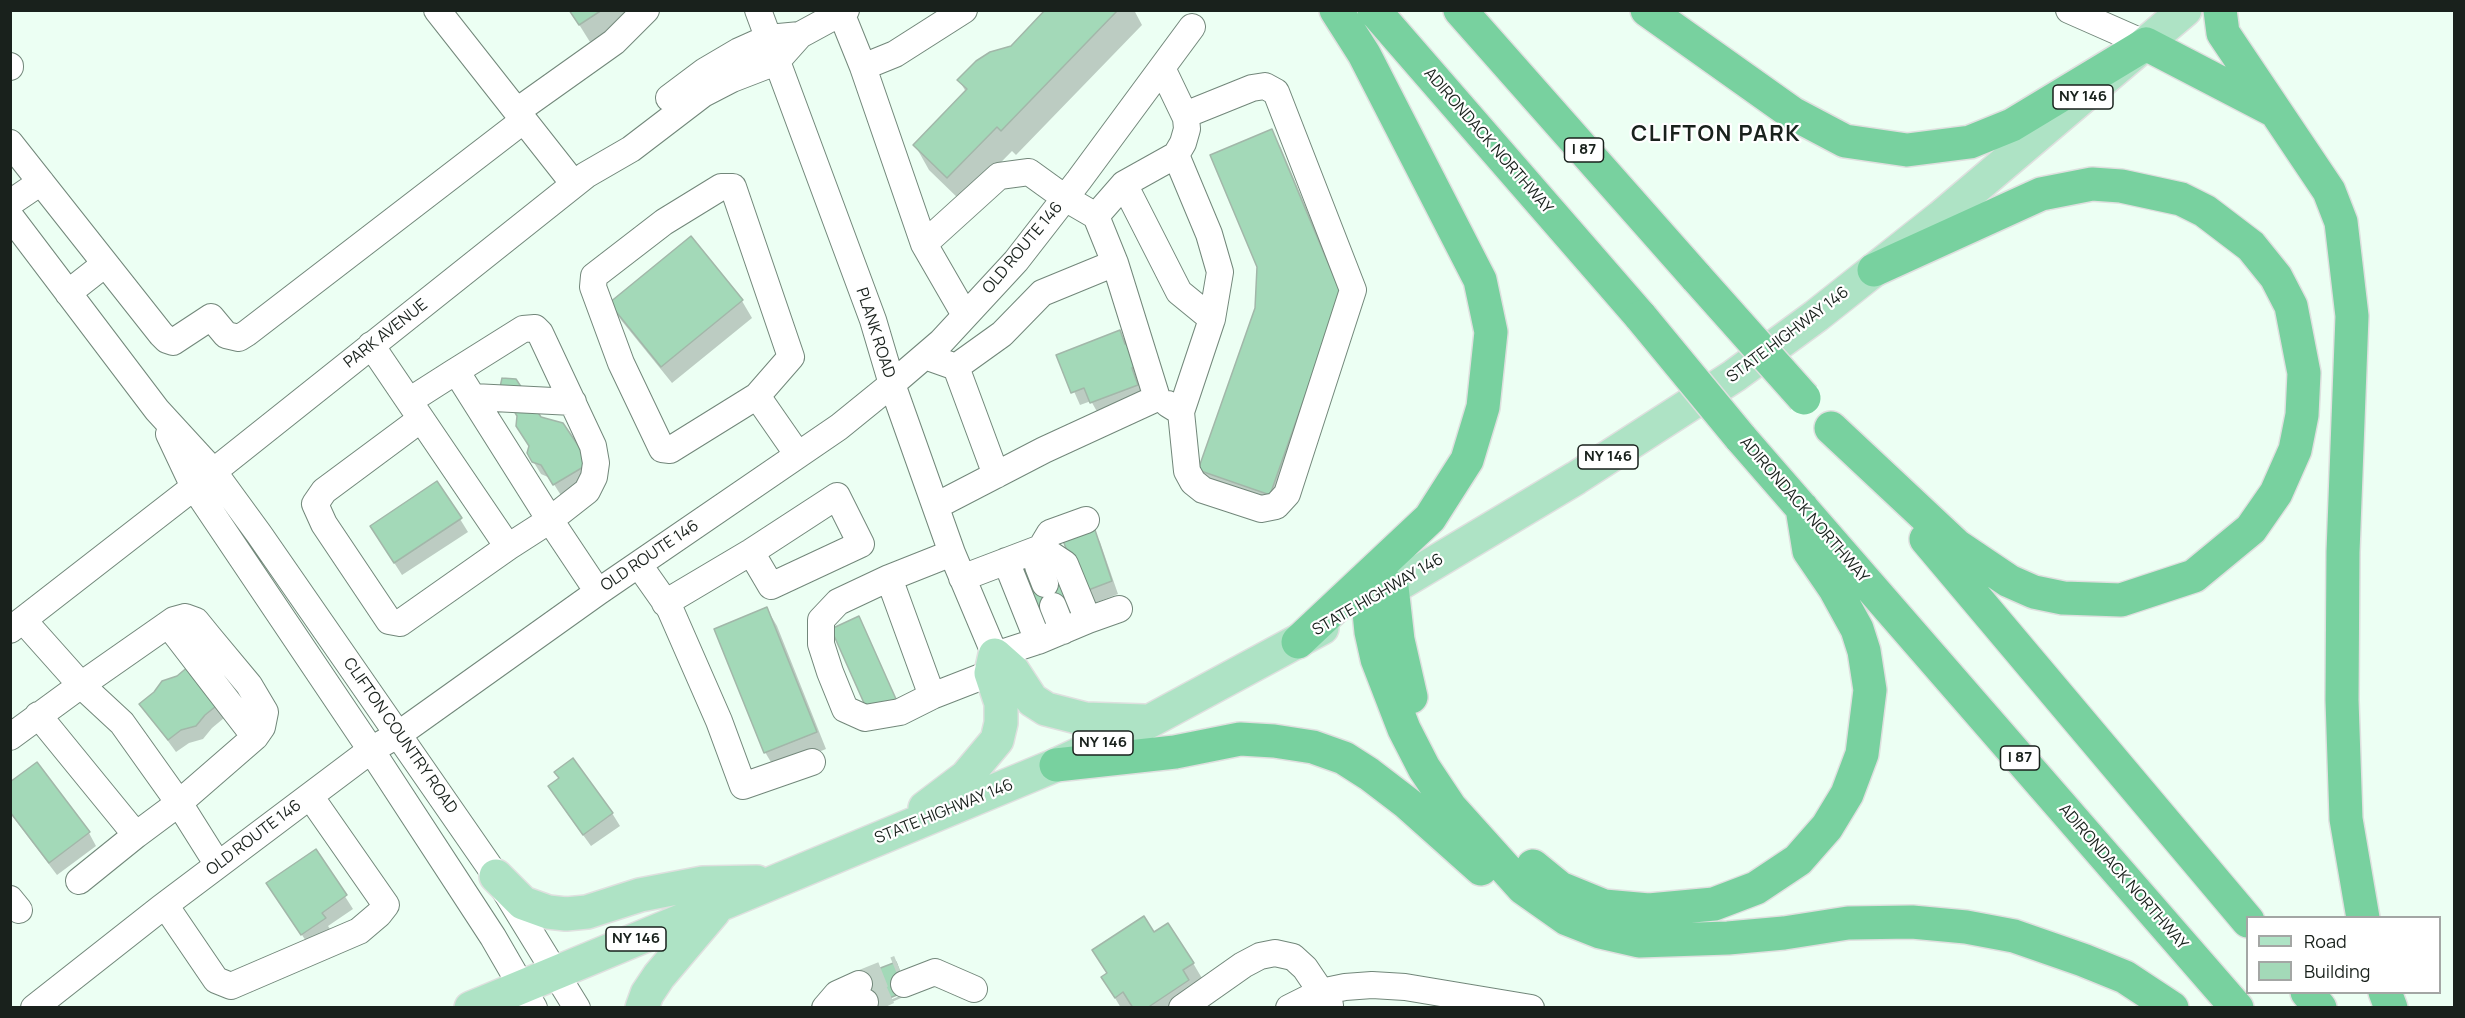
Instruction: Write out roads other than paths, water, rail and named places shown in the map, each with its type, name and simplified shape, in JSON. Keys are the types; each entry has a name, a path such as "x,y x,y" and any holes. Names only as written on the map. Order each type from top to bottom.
{"highway":[{"path":"1298,642 1430,518 1467,460 1483,407 1491,333 1480,280 1364,54 1336,10"},
{"name":"ADIRONDACK NORTHWAY","path":"1374,10 1641,317 1740,437 2237,1008"},
{"name":"I 87","path":"1461,10 1831,428 2246,920"},
{"path":"1647,10 1801,118 1845,141 1907,150 1970,142 2012,125 2146,44 2273,110"},
{"path":"2220,10 2223,33 2329,191 2341,222 2347,260 2352,316 2343,552 2342,700 2346,819 2363,916"},
{"path":"1831,428 1956,546 2009,581 2034,592 2063,598 2121,600 2194,576 2251,529 2276,492 2295,450 2302,415 2304,373 2291,306 2276,277 2251,246 2205,211 2181,199 2121,186 2092,184 2042,194 1874,270"},
{"path":"1380,595 1401,658 1407,689 1420,721 1439,755 1465,791 1524,858 1560,888 1604,906 1649,910 1714,904 1756,888 1798,860 1827,827 1837,811 1847,794 1863,754 1870,690 1864,651 1857,630 1835,589 1809,551 1802,508"},
{"path":"1380,595 1371,632 1377,659 1404,729 1424,768 1450,807 1523,888 1567,919"},
{"path":"1056,765 1175,752 1240,739 1313,747 1344,758 1369,774 1407,803 1493,880 1528,907 1600,932 1639,941 1739,937 1848,923 1912,922 1966,927 2014,936 2083,960 2125,977 2172,1008"},
{"path":"2308,994 2320,1008"},
{"path":"2385,994 2391,1008"}],"main road":[{"name":"STATE HIGHWAY 146","path":"471,1008 527,997 554,972 1056,765 1150,721 1298,642 1380,595 1576,478 1734,376 1874,270 2021,151 2184,10"},
{"path":"896,832 966,777 997,740 1001,723 1001,703 993,664 1013,670 1032,700 1046,709 1085,719 1150,721"},
{"path":"496,876 524,903 548,912 566,914 587,912 640,895 703,883 774,882"},
{"path":"642,1008 647,994 659,976 718,906"}],"street":[{"path":"437,10 521,116 580,180 598,159 643,118 705,71 739,51 768,38 800,35"},
{"path":"10,143 167,340 173,342 182,338 211,317 226,335 239,338 277,312 614,42 646,10"},
{"name":"PLANK ROAD","path":"758,10 873,320 892,384 993,664"},
{"path":"863,67 895,54 964,10"},
{"path":"2069,10 2146,44"},
{"path":"776,62 800,35 842,11 924,244 965,315"},
{"name":"OLD ROUTE 146","path":"34,1008 165,905 371,750 399,734 598,592 839,427 892,384 925,356 1016,261 1192,27"},
{"name":"PARK AVENUE","path":"17,625 580,180 631,149 703,94 732,79 776,62"},
{"path":"1096,216 1125,184 1176,156 1183,143 1187,129 1185,115 1162,68"},
{"path":"1176,156 1217,261 1218,289 1212,320 1181,412 1188,471 1192,482 1203,490 1261,509 1276,506 1287,494 1353,290 1276,92 1265,86 1252,88 1185,115"},
{"path":"924,244 999,176 1029,172 1065,198 1096,216 1115,263 1158,398 1181,412"},
{"path":"10,203 40,182"},
{"path":"1125,184 1179,292 1212,320"},
{"path":"721,187 733,187 791,357 757,396 670,450 662,450 621,363 593,287 594,276 664,222 721,187"},
{"path":"10,216 157,410"},
{"path":"956,367 1002,334 1042,293 1115,263"},
{"path":"68,293 105,264"},
{"path":"535,328 540,333 593,446 596,463 594,477 587,491 550,520 400,623 389,621 324,524 315,504 324,491 415,410 456,371 523,329 535,328"},
{"path":"371,345 508,547"},
{"path":"925,356 956,367"},
{"path":"956,367 996,475"},
{"path":"456,371 598,592"},
{"path":"757,396 798,455"},
{"path":"473,397 573,402"},
{"path":"936,506 1158,398"},
{"name":"CLIFTON COUNTRY ROAD","path":"157,410 213,471 399,734 496,876 577,1008"},
{"name":"CLIFTON COUNTRY ROAD","path":"157,410 194,487 371,750 493,937 527,997"},
{"path":"1063,631 1038,566 1041,548 1050,533 1086,520"},
{"path":"962,578 1041,548"},
{"path":"1041,548 1065,564 1088,620"},
{"path":"666,603 751,552"},
{"path":"952,553 889,578 838,602 821,620 821,644 845,709 865,718 900,712 1038,641 1119,609"},
{"path":"1006,561 1038,641"},
{"path":"639,565 666,603 719,721 743,786 812,762"},
{"path":"889,578 932,696"},
{"path":"10,737 168,624 185,617 196,621 249,685 265,711 262,727 255,737 179,803 79,881"},
{"path":"17,625 122,723 179,803 218,865"},
{"path":"38,715 136,835"},
{"path":"165,905 216,980 231,986 359,931 387,905 310,796"},
{"path":"1182,1008 1243,965 1260,956 1275,953 1293,957 1305,968 1326,1000"},
{"path":"902,976 935,972 974,989"},
{"path":"1288,1008 1326,1000 1344,987 1372,985 1405,987 1531,1008"},
{"path":"825,1008 837,994 860,998"}],"tunnel":[{"path":"859,984 899,968"},
{"path":"865,1002 904,984"}],"district":[{"name":"CLIFTON PARK","path":"1716,135"}]}
